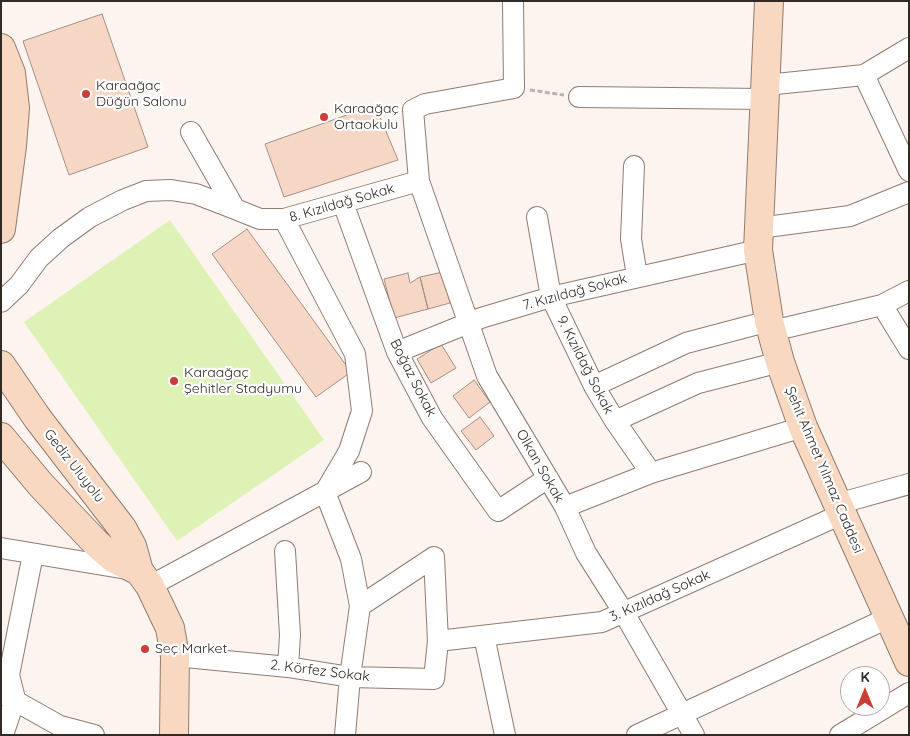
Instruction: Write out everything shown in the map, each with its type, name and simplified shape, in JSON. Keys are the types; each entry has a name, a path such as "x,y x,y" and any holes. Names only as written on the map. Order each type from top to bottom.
{"street":[{"path":"513,1 514,88"},
{"name":"Şehit Ahmet Yılmaz Caddesi","path":"769,1 759,239 770,326 780,362 803,428 909,662"},
{"path":"1,48 10,73 15,108 1,229"},
{"path":"579,97 766,92 864,75 909,48"},
{"path":"864,75 909,171"},
{"name":"Olkan Sokak","path":"514,88 425,104 413,110 419,181 487,376 565,508 586,553 624,613 694,735"},
{"path":"191,132 236,209"},
{"path":"634,166 631,239 637,276"},
{"name":"8. Kızıldağ Sokak","path":"1,302 18,285 39,258 61,238 90,217 123,200 146,191 171,190 196,194 260,219 284,219 419,181"},
{"name":"7. Kızıldağ Sokak","path":"397,352 468,324 551,297 637,276 759,239 850,216 909,192"},
{"name":"Boğaz Sokak","path":"344,203 397,352 432,418 498,510 548,478"},
{"name":"9. Kızıldağ Sokak","path":"536,217 551,297 594,386 651,474"},
{"path":"284,219 355,354 362,411 349,451 325,492"},
{"path":"594,386 686,343 882,306 909,292"},
{"path":"882,306 909,349"},
{"path":"615,421 698,383 780,362"},
{"name":"Gediz Uluyolu","path":"1,365 38,420 122,528 132,546 144,579 170,628 174,656 174,735"},
{"path":"565,508 651,474 803,428"},
{"path":"1,437 41,484 96,543 113,558 144,579"},
{"path":"1,548 144,579 325,492 361,472"},
{"name":"3. Kızıldağ Sokak","path":"438,641 602,622 839,509 909,484"},
{"path":"325,492 351,559 360,606 350,677 345,735"},
{"path":"285,551 290,635 288,667"},
{"path":"3,735 9,675 33,554"},
{"name":"2. Körfez Sokak","path":"174,656 288,667 350,677 434,679 438,641 434,557 360,606"},
{"path":"637,735 888,618"},
{"path":"484,636 505,735"},
{"path":"840,735 909,692"},
{"path":"8,696 60,726 94,735"}],"path":[{"path":"514,88 579,97"}],"green space":[{"name":"Karaağaç Şehitler Stadyumu","path":"170,220 324,440 177,541 24,322"}],"building":[{"name":"Karaağaç Düğün Salonu","path":"102,14 148,147 69,175 23,41"},
{"path":"375,105 398,160 284,197 265,144"},
{"path":"247,229 351,372 316,397 212,254"},
{"path":"443,272 450,303 428,309 420,277"},
{"path":"408,273 410,283 420,277 428,309 394,318 384,279"},
{"path":"441,344 456,368 431,383 417,359"},
{"path":"474,380 490,402 469,418 453,396"},
{"path":"480,417 494,436 476,450 461,431"}],"place":[{"name":"Karaağaç Düğün Salonu","path":"86,94"},
{"name":"Karaağaç Ortaokulu","path":"324,117"},
{"name":"Karaağaç Şehitler Stadyumu","path":"174,381"},
{"name":"Seç Market","path":"145,649"}]}
